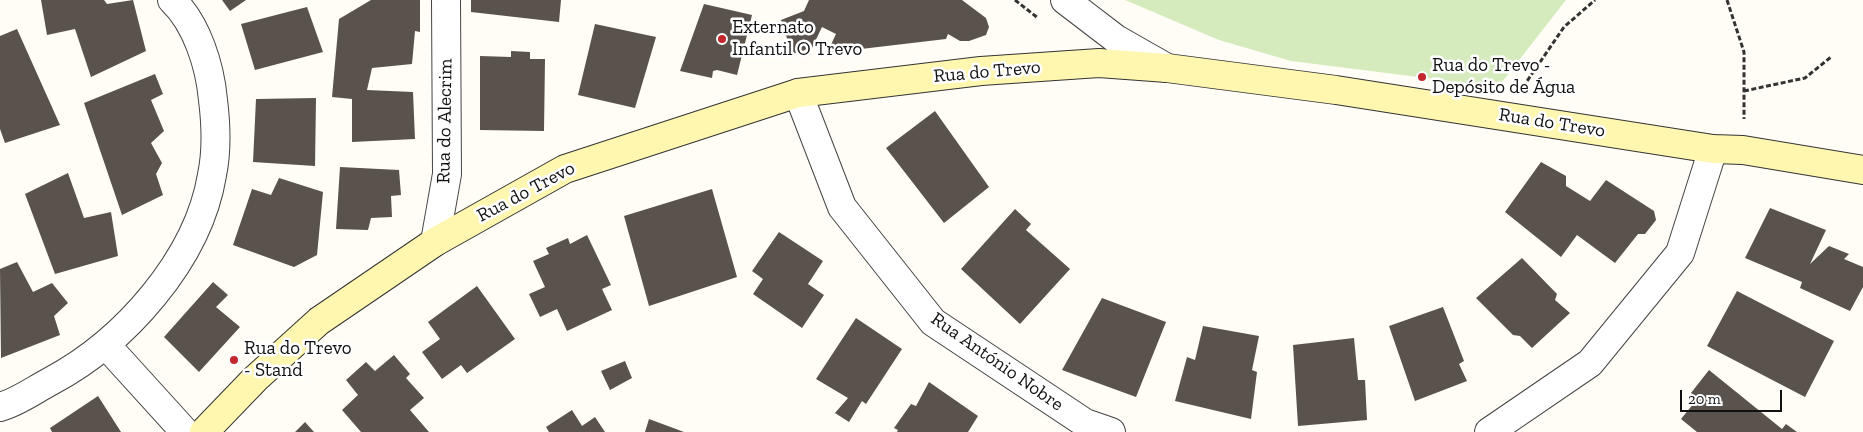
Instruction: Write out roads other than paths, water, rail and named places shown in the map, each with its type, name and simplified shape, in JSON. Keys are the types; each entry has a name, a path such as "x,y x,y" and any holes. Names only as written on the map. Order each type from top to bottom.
{"street":[{"path":"0,407 67,372 106,345 143,308 175,266 199,221 212,176 216,126 212,82 199,42 179,7 172,0"},
{"name":"Rua do Alecrim","path":"435,242 447,174 446,0"},
{"path":"1065,0 1116,40 1167,68"},
{"name":"Rua do Trevo","path":"204,432 255,378 319,321 435,242 565,169 798,93 981,71 1089,64 1167,68 1336,90 1713,149 1743,150 1863,170"},
{"name":"Rua António Nobre","path":"798,93 842,207 933,322 1086,423 1111,432"},
{"path":"1489,432 1590,363 1680,253 1713,149"},
{"path":"106,345 185,432"}],"place":[{"name":"Externato Infantil O Trevo","path":"722,39"},
{"name":"Rua do Trevo - Depósito de Água","path":"1422,77"},
{"name":"Rua do Trevo - Stand","path":"234,360"}]}
